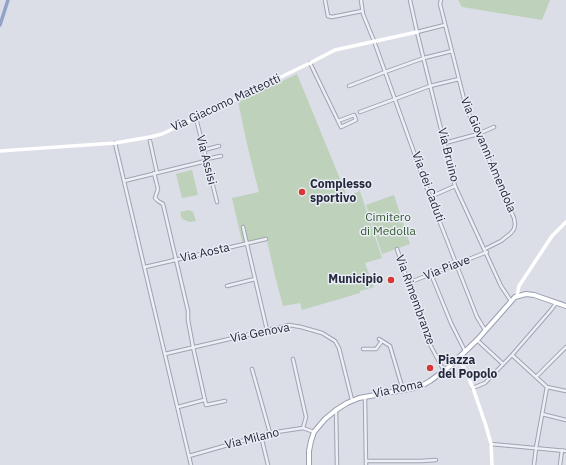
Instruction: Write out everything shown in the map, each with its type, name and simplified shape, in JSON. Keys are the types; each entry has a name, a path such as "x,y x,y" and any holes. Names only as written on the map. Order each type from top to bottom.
{"main road":[{"path":"517,296 526,294 534,295 566,306"},
{"name":"Via Roma","path":"309,465 309,451 314,432 325,419 336,410 352,400 365,396 403,390 422,385 430,381 435,375 444,371 478,340 517,296"}],"street":[{"path":"325,0 328,16 332,17 362,11"},
{"name":"Via dei Caduti","path":"361,0 363,14 430,197 477,317 486,331"},
{"name":"Via Bruino","path":"410,0 455,186 501,286 511,301"},
{"name":"Via Giovanni Amendola","path":"441,0 440,4 466,107 512,213 515,224 514,229 506,238 485,249"},
{"name":"Via Giacomo Matteotti","path":"0,152 116,143 162,134 335,50 445,25"},
{"path":"349,86 424,58 452,51"},
{"path":"310,63 338,121 341,126 356,120 354,115 338,121"},
{"path":"360,112 430,86 459,79"},
{"name":"Via Assisi","path":"196,118 216,202"},
{"path":"445,143 478,134 494,127"},
{"path":"150,141 158,189 155,198 163,204 188,311 188,320 193,347 206,405 224,401"},
{"path":"116,143 191,465"},
{"path":"204,150 219,146"},
{"path":"124,181 221,156"},
{"path":"430,197 455,186"},
{"path":"517,296 519,286 552,236 566,222"},
{"path":"243,227 267,330"},
{"name":"Via Aosta","path":"145,267 266,239"},
{"name":"Via Rimembranze","path":"397,249 426,338 444,371"},
{"name":"Via Piave","path":"408,283 486,252"},
{"path":"431,274 450,323 466,351"},
{"path":"227,286 255,279"},
{"path":"473,388 485,383 552,310 556,303"},
{"name":"Via Genova","path":"165,354 293,325 322,333 335,341 339,348 352,400"},
{"path":"379,339 390,346 403,390"},
{"path":"478,340 503,364"},
{"path":"363,349 376,349 382,341"},
{"path":"536,377 566,347"},
{"path":"512,355 547,388 566,391"},
{"path":"293,359 306,417 303,428"},
{"path":"458,359 473,388 491,444 492,465"},
{"path":"252,369 270,433"},
{"path":"534,465 547,388"},
{"path":"365,396 366,465"},
{"path":"178,406 205,400"},
{"path":"336,410 337,465"},
{"path":"542,414 566,420"},
{"name":"Via Milano","path":"189,456 270,433 303,428 314,432"},
{"path":"261,436 268,465 264,465"},
{"path":"491,444 566,450"},
{"path":"560,465 562,450"},
{"path":"366,460 436,460"},
{"path":"421,461 422,465"}],"green space":[{"path":"458,0 550,0 542,20 462,7"},
{"name":"Complesso sportivo","path":"297,74 347,196 360,191 382,258 365,263 374,287 360,291 360,293 302,310 300,303 283,306 267,241 243,246 232,198 259,192 238,102"},
{"path":"192,170 198,195 182,198 176,174"},
{"name":"Cimitero di Medolla","path":"394,195 410,244 382,254 366,205"},
{"path":"189,210 193,212 196,221 190,222 182,219 180,212"}],"waterway":[{"path":"0,25 8,0"}],"place":[{"name":"Complesso sportivo","path":"302,192"},
{"name":"Municipio","path":"391,280"},
{"name":"Piazza del Popolo","path":"430,368"}]}
